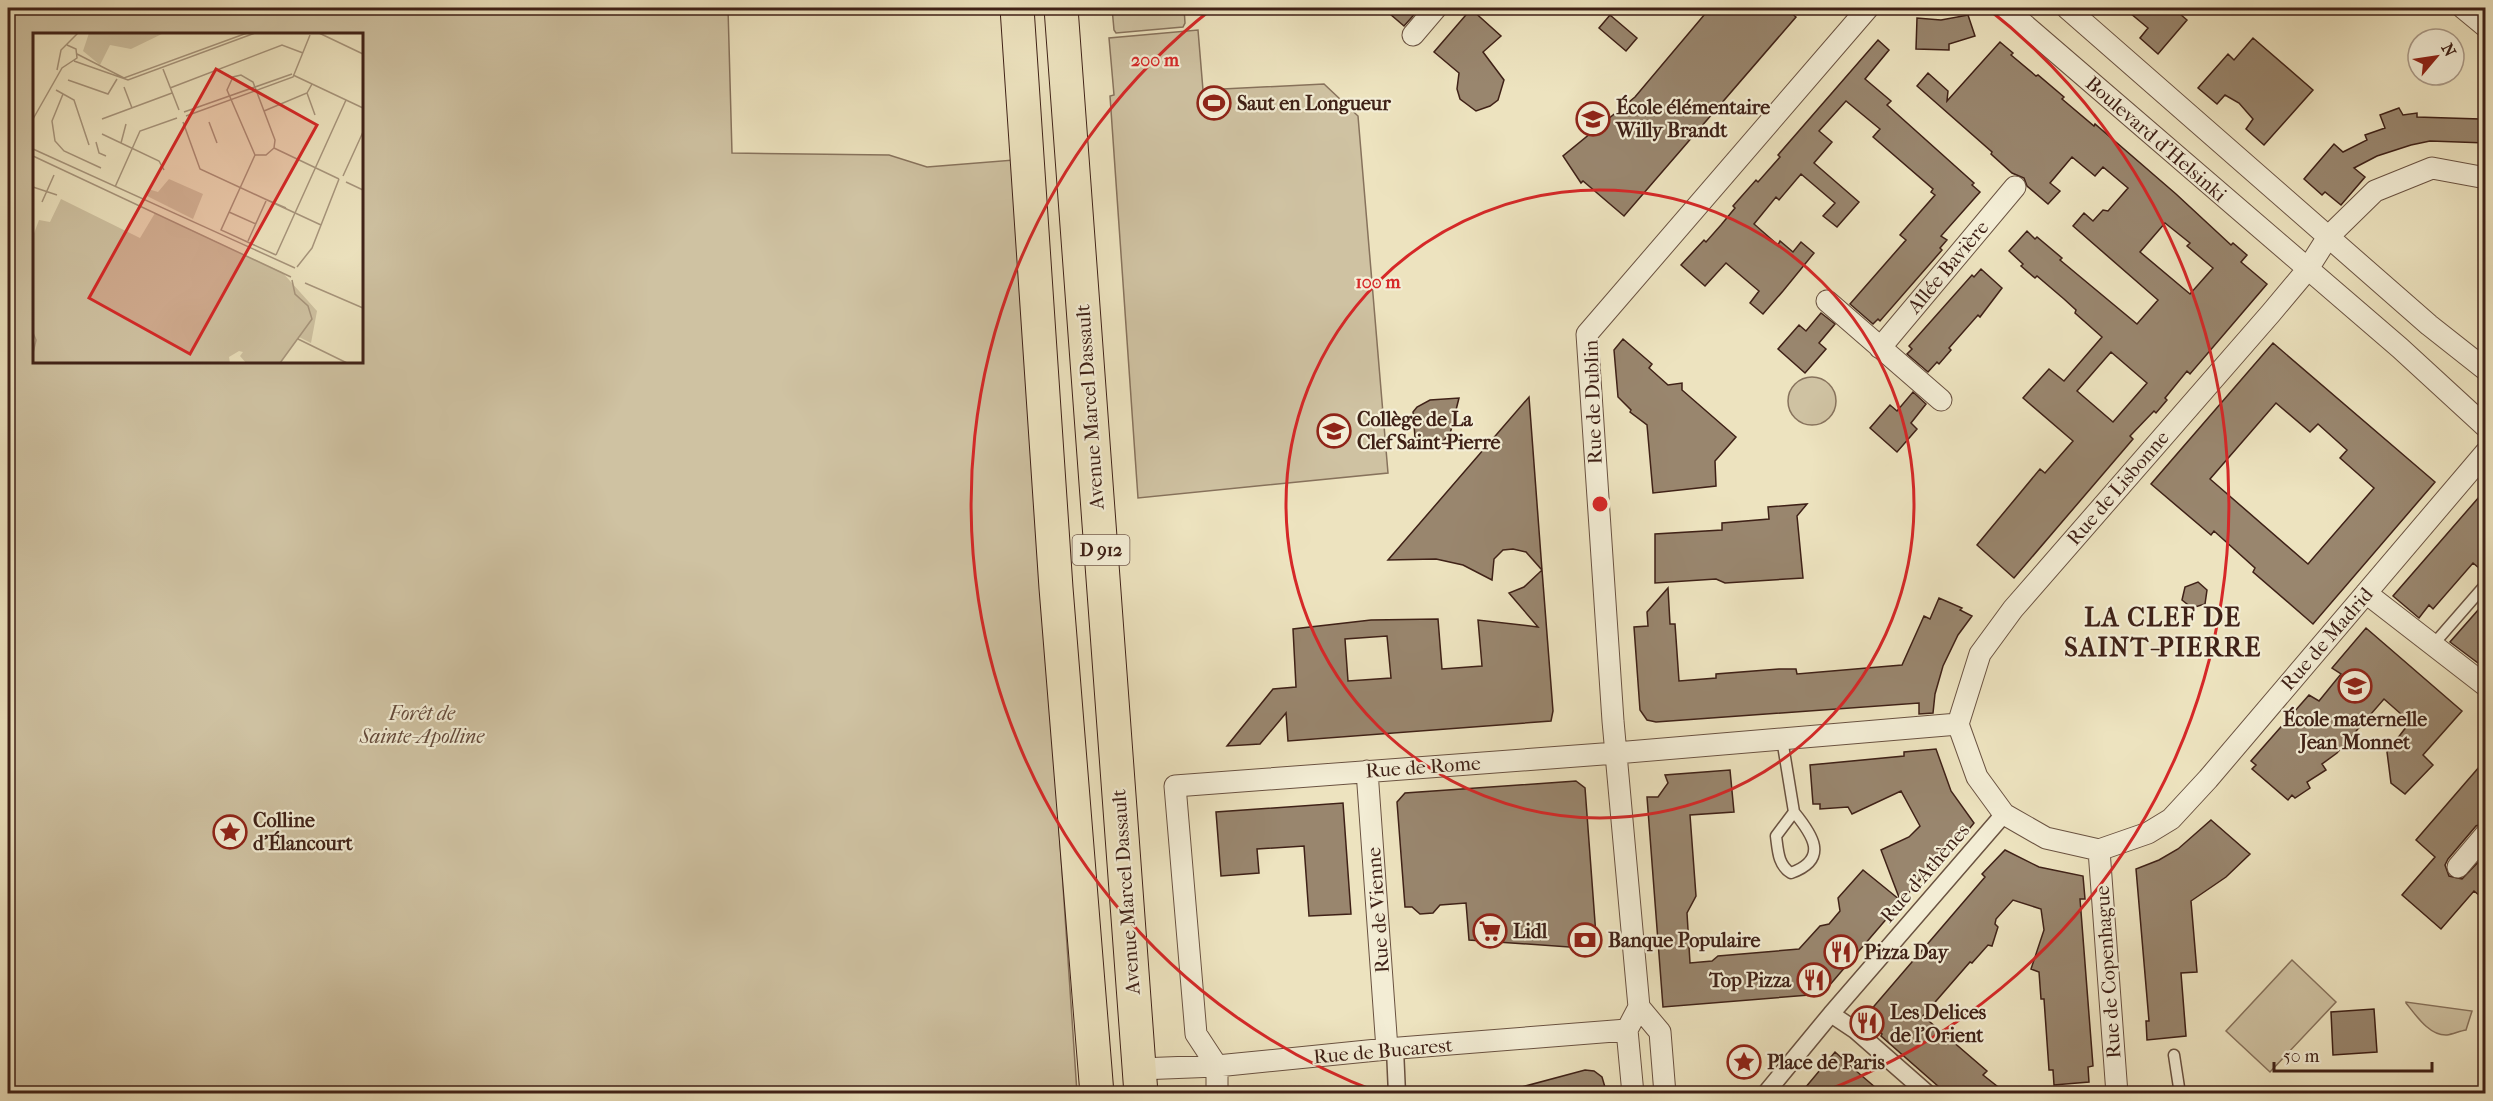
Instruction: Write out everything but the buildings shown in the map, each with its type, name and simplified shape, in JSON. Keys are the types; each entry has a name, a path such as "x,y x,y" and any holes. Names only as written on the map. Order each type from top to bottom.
{"main road":[{"name":"D 912","path":"1017,8 1056,588 1097,1094"},
{"name":"Avenue Marcel Dassault","path":"1061,8 1140,1081"}],"street":[{"path":"1413,35 1436,8"},
{"name":"Rue de Dublin","path":"1639,1007 1616,753 1587,334 1868,8"},
{"name":"Boulevard d'Helsinki","path":"2005,8 2400,348 2486,427"},
{"name":"Boulevard d'Helsinki","path":"2067,8 2428,325 2486,370"},
{"path":"2463,8 2486,27"},
{"path":"2307,270 2328,237 2375,191 2432,168 2486,178"},
{"name":"Allée Bavière","path":"1880,348 2015,186"},
{"name":"Rue de Lisbonne","path":"1958,724 1980,654 2013,609 2307,270"},
{"path":"1827,301 1941,400"},
{"name":"Rue de Madrid","path":"2099,850 2148,832 2171,819 2208,779 2486,452"},
{"path":"2366,593 2486,686"},
{"path":"1958,724 1977,777 2004,814 2046,838 2099,850"},
{"name":"Rue de Rome","path":"1217,1066 1196,1034 1175,786 1616,753 1958,724"},
{"name":"Rue de Vienne","path":"1367,771 1391,1049"},
{"name":"Rue d'Athènes","path":"1831,1014 2004,814"},
{"path":"2458,867 2486,834"},
{"name":"Rue de Copenhague","path":"2099,850 2117,1094"},
{"path":"1633,1094 1627,1030 1639,1007 1660,1032 1665,1094"},
{"path":"1765,1094 1831,1014 1855,1030 1928,1094"},
{"name":"Rue de Bucarest","path":"1140,1081 1217,1066 1627,1030"},
{"path":"1391,1049 1397,1094"},
{"path":"1217,1066 1217,1094"}],"lane":[{"path":"2432,646 2486,584"},
{"path":"1782,739 1794,812 1811,832 1815,849 1803,869 1791,873 1783,868 1778,854 1776,836 1794,812"},
{"path":"2174,1055 2180,1094"}],"green space":[{"name":"Forêt de Sainte-Apolline","path":"8,8 728,8 732,153 889,155 927,167 1014,160 1077,1093 8,1093"},
{"path":"1112,8 1184,8 1185,23 1183,27 1116,33"},
{"path":"1198,30 1203,90 1324,84 1358,116 1388,473 1138,498 1110,96 1114,95 1109,38"},
{"path":"1812,377 1829,384 1836,401 1829,418 1812,425 1795,418 1788,401 1795,384"},
{"path":"2292,960 2336,1002 2270,1072 2226,1031"},
{"path":"2406,1003 2472,1011 2466,1030 2447,1035 2428,1028"}],"place":[{"name":"Saut en Longueur","path":"1214,103"},
{"name":"École élémentaire Willy Brandt","path":"1593,119"},
{"name":"Collège de La Clef Saint-Pierre","path":"1334,431"},
{"name":"École maternelle Jean Monnet","path":"2355,686"},
{"name":"Colline d'Élancourt","path":"230,832"},
{"name":"Lidl","path":"1490,931"},
{"name":"Banque Populaire","path":"1585,940"},
{"name":"Pizza Day","path":"1841,952"},
{"name":"Top Pizza","path":"1814,980"},
{"name":"Les Delices de l'Orient","path":"1867,1023"},
{"name":"Place de Paris","path":"1744,1062"}],"district":[{"name":"LA CLEF DE SAINT-PIERRE","path":"2163,632"}]}
